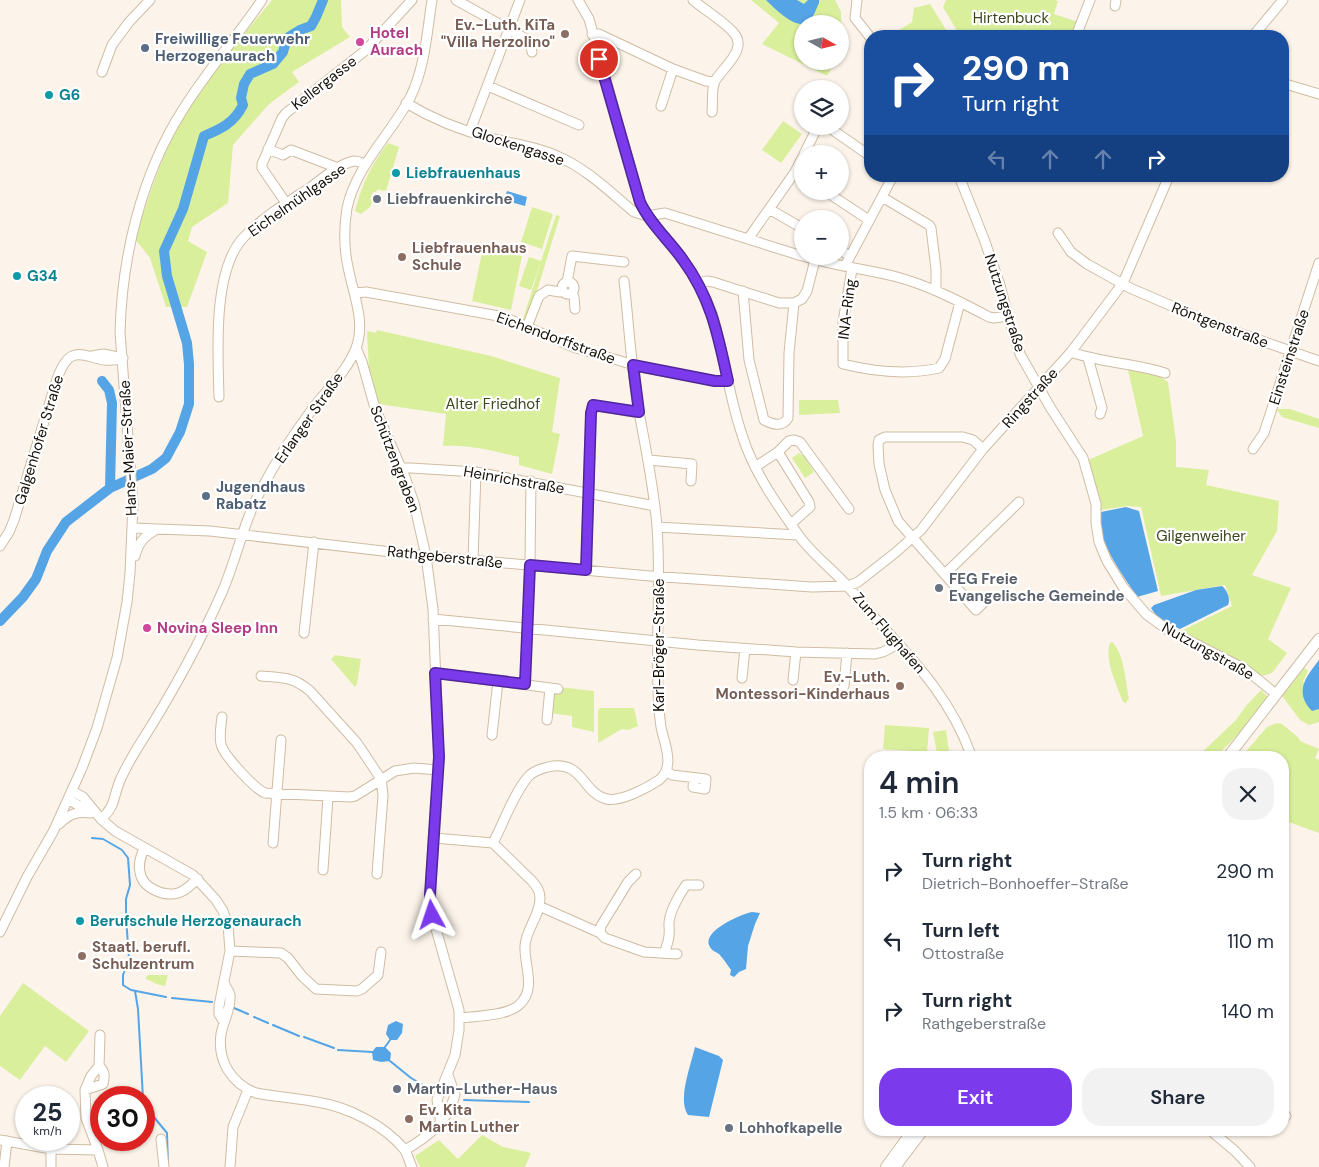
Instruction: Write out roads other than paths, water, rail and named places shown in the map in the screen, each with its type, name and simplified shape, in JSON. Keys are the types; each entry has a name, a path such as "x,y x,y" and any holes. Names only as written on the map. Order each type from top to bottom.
{"main road":[{"path":"1233,751 1319,639"},
{"path":"1226,751 1251,728"},
{"path":"886,1167 909,1136"},
{"path":"895,1167 918,1136"}],"street":[{"path":"102,72 112,45 129,22 150,0"},
{"name":"Hans-Maier-Straße","path":"70,795 97,728 114,667 127,602 133,492 123,358 120,348 120,312 132,235 144,195 159,156 182,110 262,0"},
{"name":"Kellergasse","path":"286,204 262,168 262,164 286,113 366,50 412,0"},
{"name":"Erlanger Straße","path":"101,819 114,804 119,783 126,766 173,692 181,676 222,591 261,490 280,456 312,409 349,361 356,348 360,321 347,259 345,224 350,198 365,164 411,96 421,68 432,0"},
{"path":"456,0 530,41 532,52"},
{"path":"470,131 520,0"},
{"name":"Zum Flughafen","path":"578,0 590,19 592,34 638,196 647,216 682,258 706,298 715,322 740,429 755,467 766,488 793,522 798,535 848,586 940,694 963,734 968,751"},
{"path":"693,0 734,33 739,42 738,48 725,70 714,82 712,112"},
{"path":"857,0 855,18 864,30"},
{"path":"1078,30 1090,0"},
{"path":"1258,30 1284,0"},
{"path":"592,34 598,34 673,69 714,82"},
{"path":"661,106 673,69"},
{"path":"488,86 579,125"},
{"path":"1289,86 1319,94"},
{"name":"Glockengasse","path":"406,103 427,115 489,138 556,155 596,180 634,212 647,216"},
{"path":"840,135 864,152"},
{"path":"268,149 283,155 291,150 338,168"},
{"name":"Eichelmühlgasse","path":"219,397 218,352 220,308 229,259 244,237 263,220 338,168 353,161 365,164"},
{"path":"748,239 769,209 794,180"},
{"path":"849,267 850,256 890,182"},
{"name":"Nutzungstraße","path":"961,182 1000,285 1020,354 1083,458 1096,504 1099,542 1107,561 1123,587 1146,614 1168,630 1237,664 1254,675 1271,690"},
{"name":"Ringstraße","path":"848,586 872,572 912,539 926,524 983,449 1071,352 1123,283 1166,182"},
{"path":"882,197 931,228 936,269 936,290"},
{"path":"839,200 869,220"},
{"path":"769,209 794,223"},
{"path":"647,216 665,213 794,253"},
{"name":"Röntgenstraße","path":"1058,233 1071,252 1087,264 1130,288 1175,308 1319,361"},
{"path":"527,327 539,296 548,290 560,292 565,286 572,256 624,262"},
{"name":"Einsteinstraße","path":"1253,449 1264,433 1319,263"},
{"path":"698,283 713,282 779,303 794,303 802,299 814,265"},
{"path":"839,265 895,277 936,290 989,317 1008,316"},
{"name":"INA-Ring","path":"849,267 843,322 844,364 865,369 910,372 939,368 944,359 960,302"},
{"name":"Karl-Bröger-Straße","path":"624,281 639,412 649,460 657,527 659,576 657,640 658,709 666,746 668,762 666,771"},
{"path":"565,286 567,294 572,293 574,297 575,309"},
{"path":"743,291 749,360 764,420 775,424 783,423 788,418 789,353 794,303"},
{"name":"Eichendorffstraße","path":"355,293 366,292 496,315 572,347 633,365 715,381 728,381"},
{"name":"Hans-Maier-Straße","path":"123,298 126,348 123,358"},
{"path":"102,356 113,346 120,332"},
{"name":"Schützengraben","path":"356,348 375,408 402,468 414,503 426,556 433,620 438,770 430,895 431,907 460,1018 458,1044 448,1075 437,1100 441,1123"},
{"path":"1071,352 1088,358 1148,367 1166,373"},
{"name":"Galgenhofer Straße","path":"0,546 14,520 61,368 70,356 102,356 112,361 123,358"},
{"name":"Galgenhofer Straße","path":"102,356 124,378"},
{"path":"1088,358 1102,408 1100,414"},
{"path":"586,570 591,410 593,405 639,412"},
{"path":"983,449 973,440 963,437 885,437 879,440 878,445 879,464 885,490 898,521 976,610 984,602"},
{"path":"755,467 778,452 789,441 800,442 849,510"},
{"path":"778,452 809,502 810,507 793,522"},
{"path":"649,460 692,464 691,481"},
{"name":"Heinrichstraße","path":"402,468 476,472 654,506"},
{"path":"473,560 476,472"},
{"path":"525,684 531,482"},
{"path":"945,574 1019,502"},
{"path":"657,527 798,535"},
{"name":"Rathgeberstraße","path":"132,528 198,530 243,534 426,556 762,585 819,588 848,586"},
{"path":"130,573 138,546 143,537 158,529"},
{"path":"304,633 314,542"},
{"path":"433,620 796,652 880,653 898,644"},
{"path":"742,678 745,648"},
{"path":"793,680 796,652"},
{"path":"844,686 848,653"},
{"path":"435,673 554,689 547,720"},
{"path":"261,676 296,680 310,691 357,743 381,779 383,795 377,874"},
{"path":"492,735 498,680"},
{"path":"222,716 220,738 224,752 259,790 265,793 328,797 355,796 395,771 405,768 438,770"},
{"path":"273,843 281,740"},
{"path":"493,843 526,780 536,771 560,765 570,768 598,794 609,800 621,799 635,792 658,780 666,771 672,775 694,778"},
{"path":"70,795 83,797 101,819"},
{"path":"70,795 113,829 144,848 187,870 198,879 223,911 228,925 230,950 224,982 230,998 220,1047 222,1060 233,1078 248,1090 268,1096 318,1102 348,1110 375,1125 405,1150 412,1167"},
{"path":"0,932 70,795"},
{"path":"323,870 328,797"},
{"path":"52,832 71,814 78,812 91,813"},
{"path":"434,838 493,843 526,874 537,887 540,896 539,906 526,942 528,986 524,999 510,1011 460,1018"},
{"path":"144,848 140,860 140,875 151,888 163,893 176,893 184,891 198,879"},
{"path":"600,933 601,926 628,882 636,874"},
{"path":"664,953 671,932 669,925 677,897 686,885 699,886"},
{"path":"539,906 600,933 605,938 639,950 677,954"},
{"path":"230,950 281,953 288,958 302,976 316,989 357,991 378,975 381,952"},
{"path":"90,1129 86,1118 85,1090 91,1076 99,1066 100,1035"},
{"path":"85,1090 103,1084 105,1078 104,1071 99,1066"},
{"path":"405,1150 420,1141 441,1123 448,1114 455,1095 448,1075"},
{"path":"230,1167 234,1127 248,1090"},
{"path":"1217,1136 1240,1155 1250,1167"},
{"path":"161,1139 164,1167"},
{"path":"4,1141 4,1167"},
{"path":"51,1151 51,1167"},
{"path":"98,1151 103,1167"}],"water":[{"path":"766,0 797,0 804,4 808,0 819,0 813,15 794,15 794,22"},
{"path":"507,191 527,197 525,206 504,200"},
{"name":"Gilgenweiher","path":"1126,507 1139,511 1158,591 1137,597 1106,545 1100,523 1101,512"},
{"name":"Gilgenweiher","path":"1222,586 1228,595 1228,605 1180,629 1160,618 1151,608 1154,605 1196,590"},
{"path":"1319,660 1319,709 1312,711 1304,698 1303,691 1309,673"},
{"path":"752,912 760,913 748,946 746,969 734,977 730,975 731,970 719,954 712,950 708,941 711,935 723,925 739,916"},
{"path":"396,1021 403,1024 402,1033 397,1040 390,1040 386,1034 388,1025"},
{"path":"376,1047 385,1047 391,1053 390,1061 381,1062 373,1060 372,1052"},
{"path":"695,1047 719,1056 723,1060 709,1117 688,1115 685,1109 684,1092"}],"waterway":[{"path":"0,621 23,597 36,579 47,551 66,522 110,488 152,469 166,458 180,432 189,404 189,364 187,343 167,276 164,251 183,209 204,136 231,121 243,105 241,98 244,84 250,74 273,64 283,52 287,38 311,26 323,0"},
{"path":"102,381 109,390 112,403 110,488"},
{"path":"92,838 103,839 122,850 128,858 130,885 126,899 126,917 129,959 123,975 123,985 131,990 166,997"},
{"path":"135,991 138,1009 142,1086"},
{"path":"172,998 212,1002"},
{"path":"234,1008 248,1014"},
{"path":"254,1017 268,1023"},
{"path":"273,1025 299,1036"},
{"path":"304,1037 334,1048"},
{"path":"385,1047 390,1040"},
{"path":"338,1050 372,1052"},
{"path":"390,1061 411,1078 433,1091"},
{"path":"464,1100 529,1102"},
{"path":"155,1118 167,1133 168,1167"}],"place":[{"name":"Ev.-Luth. KiTa \"Villa Herzolino\"","path":"565,34"},
{"name":"Hotel Aurach","path":"360,42"},
{"name":"Freiwillige Feuerwehr Herzogenaurach","path":"145,48"},
{"name":"G6","path":"49,95"},
{"name":"Liebfrauenhaus","path":"396,173"},
{"name":"Liebfrauenkirche","path":"377,199"},
{"name":"Liebfrauenhaus Schule","path":"402,257"},
{"name":"G34","path":"17,276"},
{"name":"Jugendhaus Rabatz","path":"206,496"},
{"name":"FEG Freie Evangelische Gemeinde","path":"939,588"},
{"name":"Novina Sleep Inn","path":"147,628"},
{"name":"Ev.-Luth. Montessori-Kinderhaus","path":"900,686"},
{"name":"Berufschule Herzogenaurach","path":"80,921"},
{"name":"Staatl. berufl. Schulzentrum","path":"82,956"},
{"name":"Martin-Luther-Haus","path":"397,1089"},
{"name":"Ev. Kita Martin Luther","path":"409,1119"},
{"name":"Lohhofkapelle","path":"729,1128"}],"park label":[{"name":"Hirtenbuck","path":"1011,18"},
{"name":"Alter Friedhof","path":"493,404"}]}
